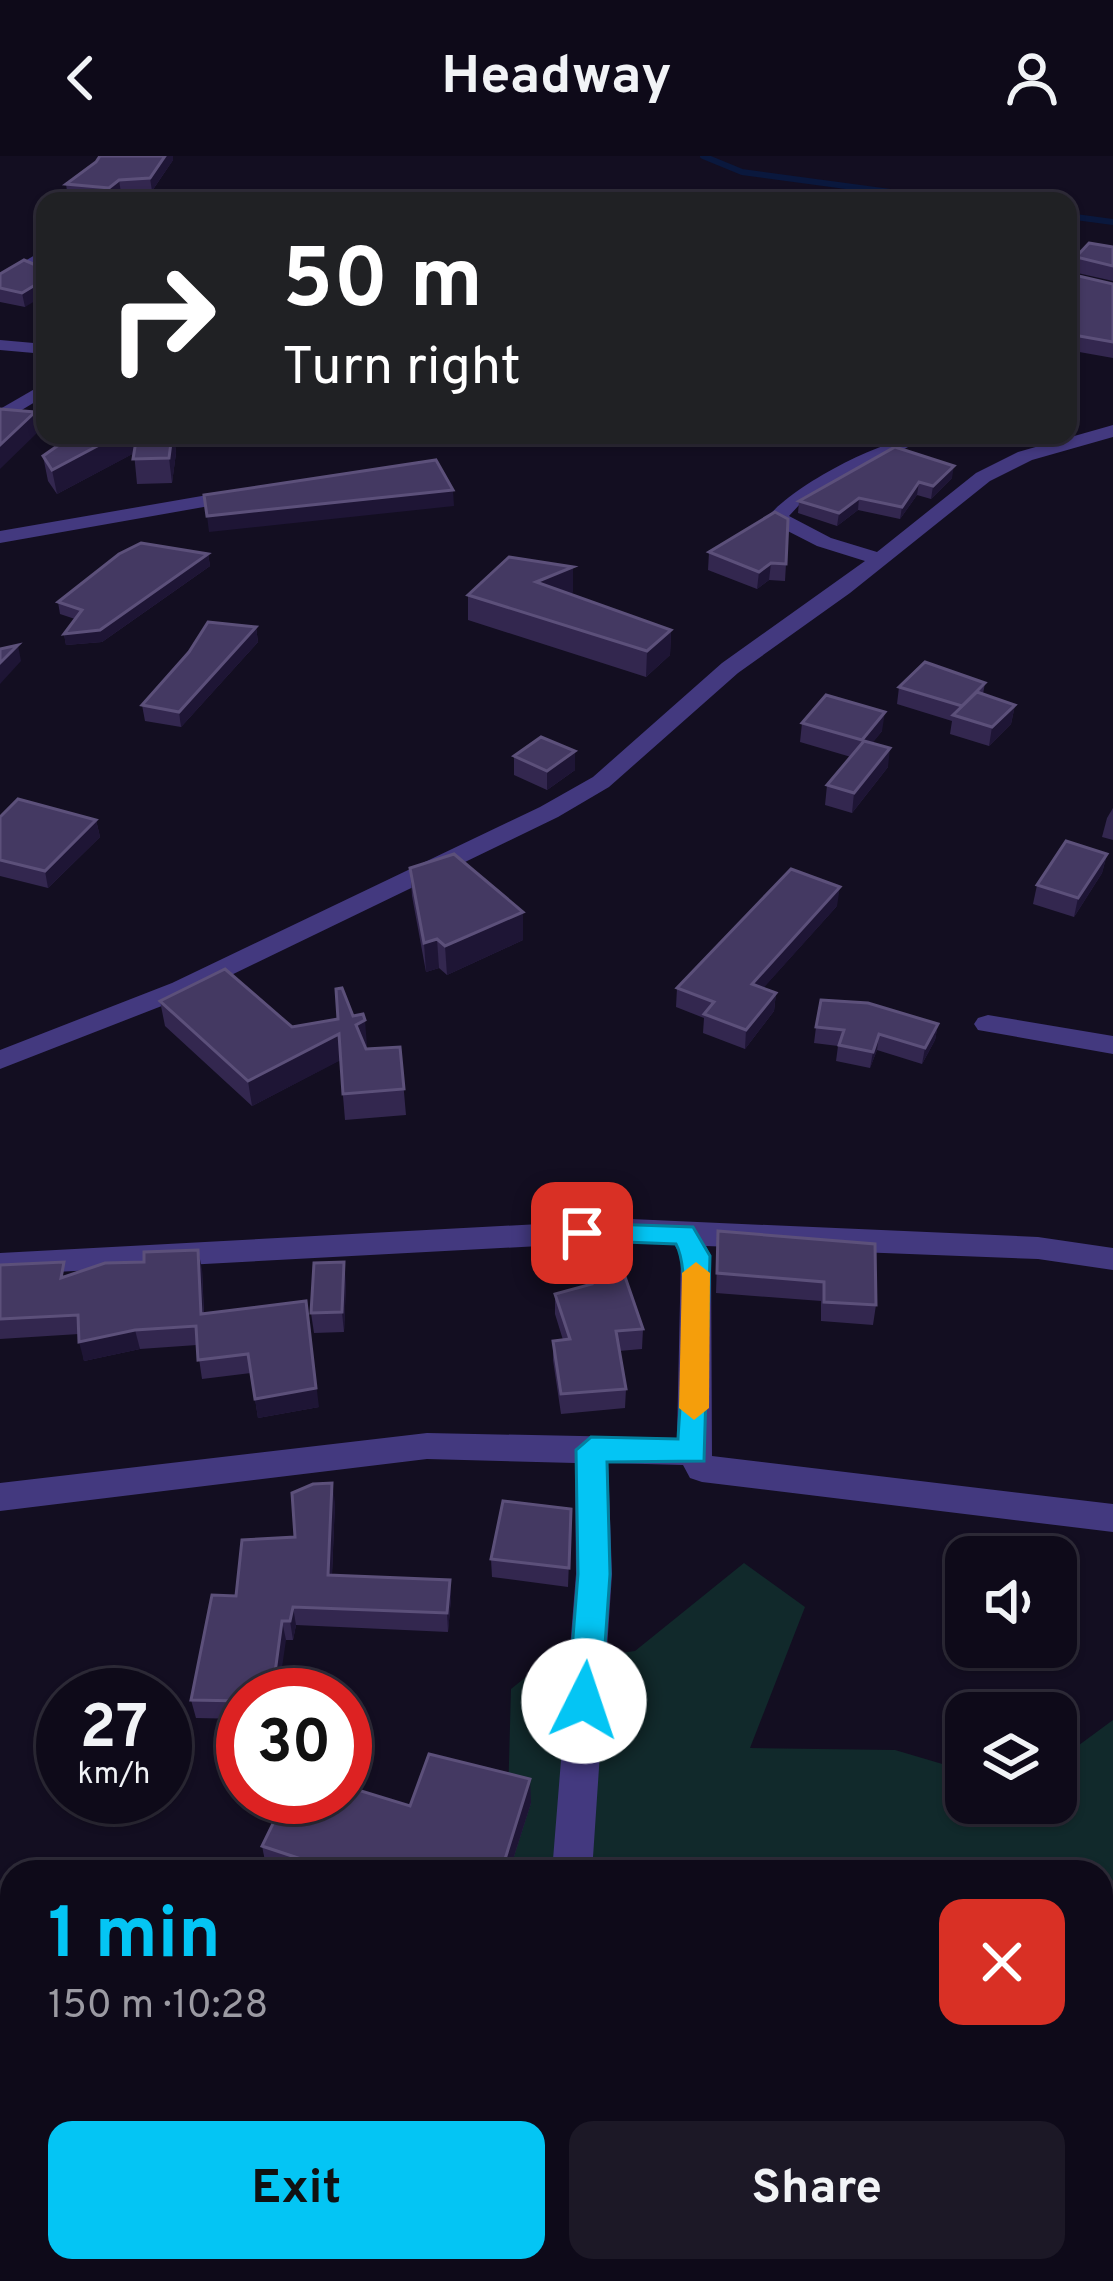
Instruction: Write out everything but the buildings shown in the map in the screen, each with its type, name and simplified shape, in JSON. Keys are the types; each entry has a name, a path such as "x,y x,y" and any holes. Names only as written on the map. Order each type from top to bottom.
{"street":[{"path":"0,345 36,348"},
{"path":"0,417 36,395"},
{"path":"1077,441 1113,431"},
{"path":"881,560 824,542 778,518 794,499 904,444"},
{"path":"0,1060 181,989 549,812 601,782 730,668 881,560 983,477 1025,456 1067,444"},
{"path":"0,537 276,490"},
{"path":"988,1024 1113,1045"},
{"path":"0,1264 631,1230 1038,1248 1113,1259"},
{"path":"684,1234 696,1256 693,1452 702,1468 1113,1518"},
{"path":"0,1497 427,1446 693,1452"},
{"path":"573,1860 594,1574 591,1450"}],"green space":[{"path":"744,1563 805,1607 750,1748 895,1750 945,1765 945,1824 1077,1824 1077,1747 1113,1720 1113,1860 506,1860 511,1689 542,1664 635,1651"}],"waterway":[{"path":"703,156 742,172 890,192"},
{"path":"1077,217 1113,222"}],"slow traffic":[{"path":"694,1408 696,1273"}],"route":[{"path":"582,1233 684,1234 696,1256 697,1310 693,1452 591,1450 594,1574 584,1701"}]}
